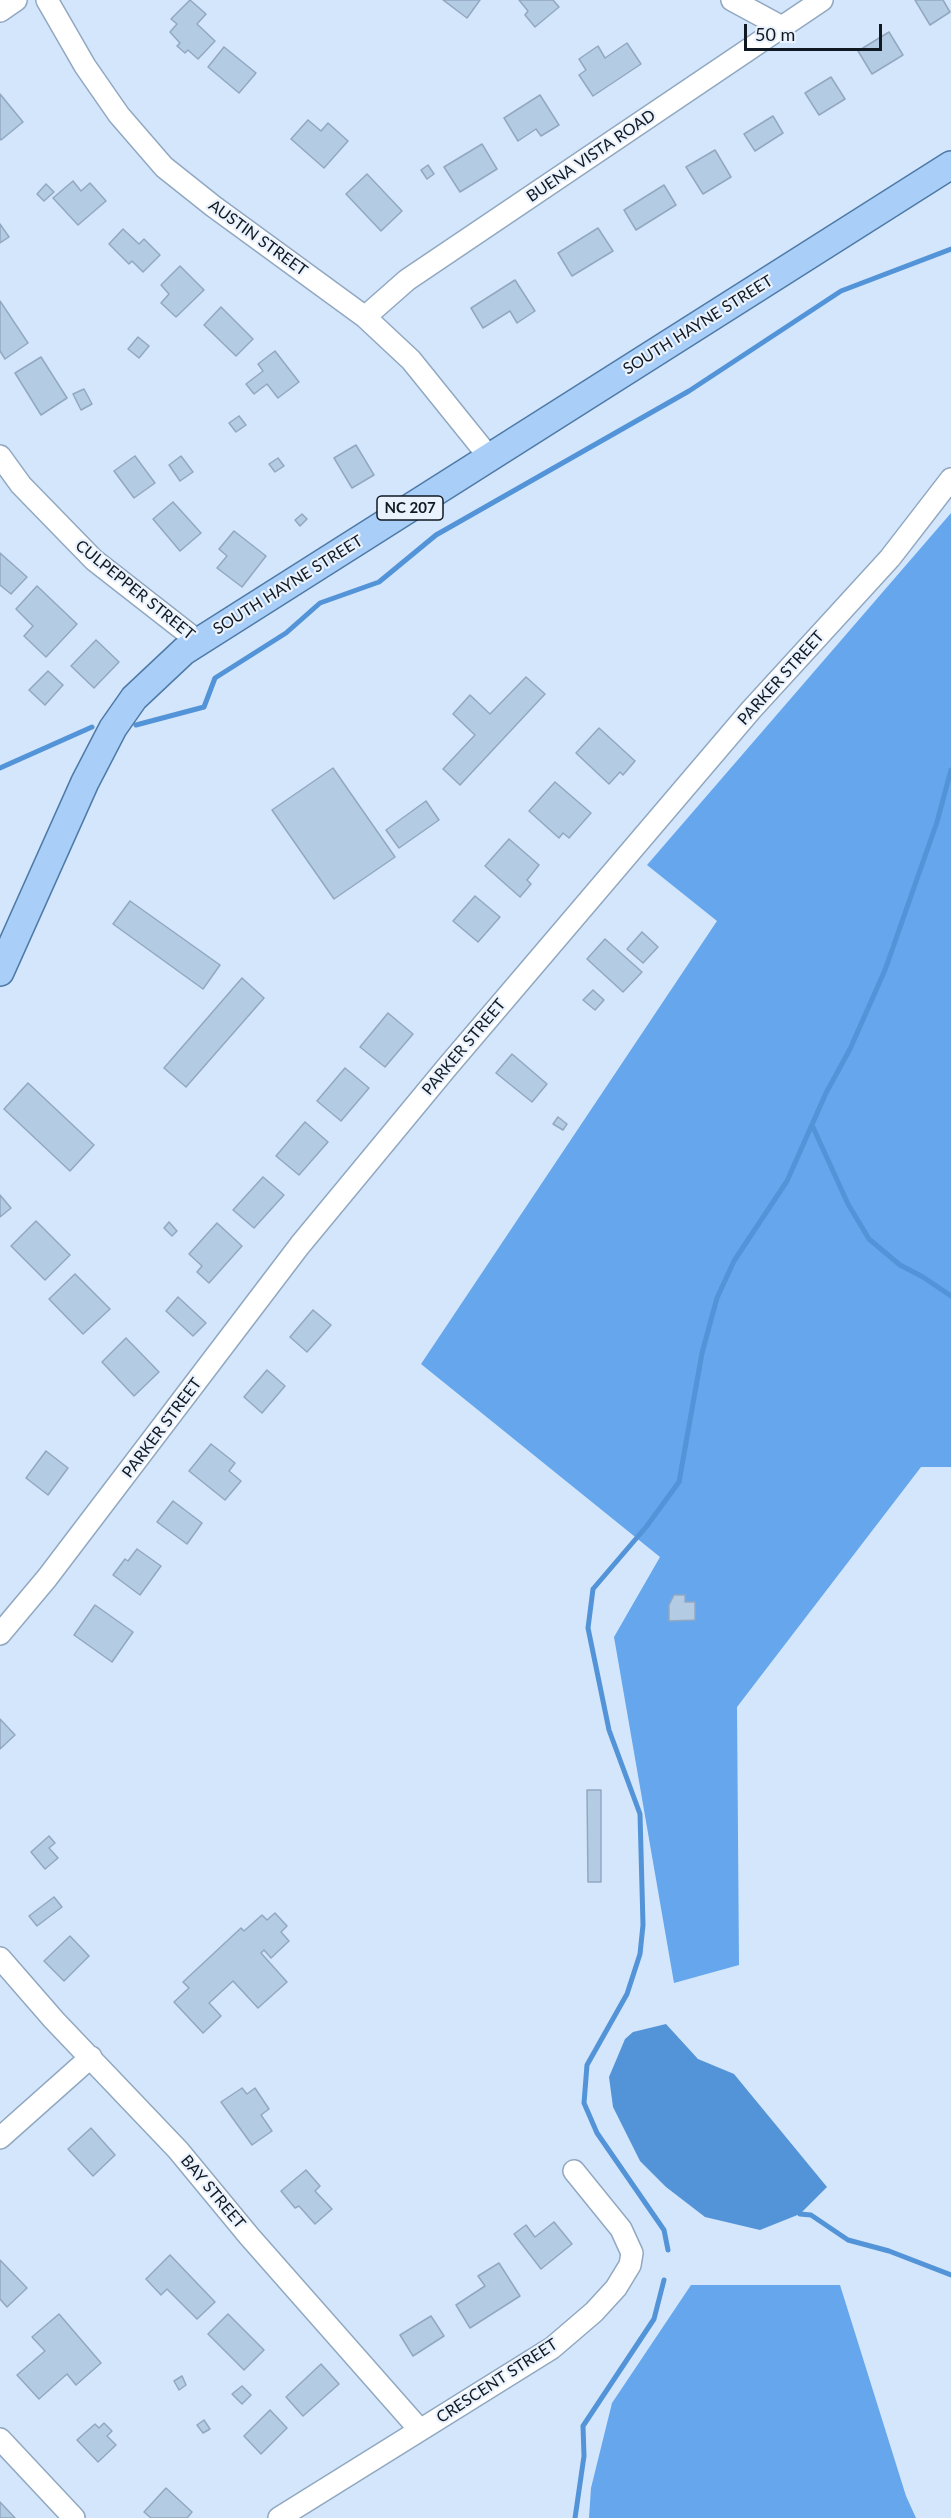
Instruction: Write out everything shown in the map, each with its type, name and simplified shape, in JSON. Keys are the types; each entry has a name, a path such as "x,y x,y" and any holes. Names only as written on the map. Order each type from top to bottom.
{"main road":[{"name":"SOUTH HAYNE STREET","path":"0,972 8,943 113,728 134,698 184,651 951,165"}],"street":[{"path":"0,11 16,0"},
{"name":"AUSTIN STREET","path":"47,0 85,66 119,115 164,167 213,206 365,317 411,360 490,458"},
{"path":"732,0 782,27"},
{"name":"BUENA VISTA ROAD","path":"365,317 416,274 822,0"},
{"name":"CULPEPPER STREET","path":"0,456 21,485 94,560 199,642"},
{"name":"PARKER STREET","path":"0,1634 54,1569 300,1245 751,710 890,558 951,479"},
{"name":"BAY STREET","path":"0,1958 54,2020 178,2150 249,2236 420,2430"},
{"path":"0,2138 91,2057"},
{"name":"CRESCENT STREET","path":"284,2517 552,2348 594,2312 616,2288 630,2265 632,2253 621,2229 574,2171"},
{"path":"0,2439 74,2518"}],"shaded area":[{"path":"951,513 951,1467 921,1467 737,1707 739,1965 674,1983 614,1637 660,1557 421,1364 717,921 647,865"},
{"path":"666,2024 698,2059 734,2074 827,2187 800,2214 760,2230 705,2217 666,2187 640,2161 613,2107 609,2077 625,2039 633,2032"},
{"path":"691,2285 840,2285 906,2496 916,2518 589,2518 591,2488 612,2403"}],"building":[{"path":"190,0 206,14 197,24 215,41 198,59 188,50 185,53 177,46 180,43 170,32 177,24 171,19"},
{"path":"443,0 480,0 467,18"},
{"path":"519,0 553,0 559,7 535,27 525,15 528,11"},
{"path":"915,0 943,0 950,12 930,25"},
{"path":"889,32 903,55 872,74 858,51"},
{"path":"627,43 641,64 593,96 579,75 586,70 579,59 598,46 605,58"},
{"path":"224,47 256,73 239,93 208,67"},
{"path":"831,77 845,99 819,115 805,93"},
{"path":"0,94 23,122 1,140 0,138"},
{"path":"540,95 559,125 541,136 536,129 518,141 504,118"},
{"path":"773,116 783,133 755,151 744,134"},
{"path":"308,120 321,131 328,123 348,141 324,168 291,139"},
{"path":"482,144 497,169 460,192 444,167"},
{"path":"715,150 731,177 703,194 686,167"},
{"path":"428,165 434,174 427,179 421,170"},
{"path":"367,174 402,211 381,231 346,194"},
{"path":"73,181 81,191 90,183 106,201 78,225 53,198"},
{"path":"46,184 54,192 44,201 37,194"},
{"path":"664,185 676,205 636,230 624,210"},
{"path":"0,224 9,237 0,243"},
{"path":"598,228 613,251 572,276 558,253"},
{"path":"123,229 139,244 144,239 160,255 143,272 132,261 129,264 109,244"},
{"path":"180,266 204,290 176,317 161,303 169,294 161,285"},
{"path":"515,280 535,311 517,323 510,311 483,328 471,308"},
{"path":"0,301 28,343 5,359 0,351"},
{"path":"221,307 253,339 236,356 204,325"},
{"path":"138,337 149,346 139,358 128,349"},
{"path":"275,351 299,382 278,398 267,384 254,394 246,384 263,371 258,364"},
{"path":"41,357 67,398 41,415 15,373"},
{"path":"84,389 92,404 81,410 73,394"},
{"path":"239,416 246,425 236,432 229,423"},
{"path":"356,445 374,475 352,488 334,458"},
{"path":"135,456 155,483 134,498 114,471"},
{"path":"181,456 193,472 180,481 169,465"},
{"path":"278,458 284,466 275,472 269,464"},
{"path":"173,502 201,533 180,551 153,519"},
{"path":"302,514 307,519 300,526 295,520"},
{"path":"234,531 266,556 242,587 217,568 227,556 219,549"},
{"path":"0,553 27,577 11,594 0,585"},
{"path":"37,586 77,624 46,657 24,636 33,626 16,609"},
{"path":"96,640 119,662 94,688 71,666"},
{"path":"48,671 63,685 45,705 29,690"},
{"path":"526,677 545,694 460,785 443,769 475,735 453,714 470,695 490,714"},
{"path":"599,728 635,761 623,775 620,772 609,784 576,753"},
{"path":"333,768 395,857 334,899 272,810"},
{"path":"555,782 591,813 569,838 563,833 559,838 529,811"},
{"path":"426,801 439,820 399,848 386,830"},
{"path":"509,839 539,865 527,880 531,884 520,897 485,866"},
{"path":"475,896 500,917 478,942 453,921"},
{"path":"130,901 220,965 203,989 113,924"},
{"path":"642,932 658,947 643,963 627,949"},
{"path":"605,939 642,972 623,992 587,959"},
{"path":"242,978 264,998 186,1087 164,1068"},
{"path":"593,990 604,1000 595,1010 583,1000"},
{"path":"388,1013 413,1034 385,1067 360,1047"},
{"path":"512,1054 547,1084 532,1102 496,1073"},
{"path":"345,1068 369,1088 341,1121 317,1101"},
{"path":"28,1083 94,1145 70,1171 4,1109"},
{"path":"558,1117 567,1124 563,1130 553,1124"},
{"path":"305,1122 328,1142 299,1175 276,1156"},
{"path":"263,1177 284,1195 254,1228 233,1210"},
{"path":"0,1195 11,1208 0,1217"},
{"path":"36,1221 70,1255 45,1280 11,1246"},
{"path":"169,1222 177,1231 172,1236 164,1228"},
{"path":"217,1223 242,1246 209,1283 197,1272 202,1266 189,1254"},
{"path":"75,1274 110,1309 83,1334 49,1299"},
{"path":"178,1297 206,1323 193,1336 166,1311"},
{"path":"313,1310 331,1325 307,1352 290,1337"},
{"path":"126,1338 159,1372 134,1396 102,1362"},
{"path":"267,1370 285,1386 262,1413 244,1397"},
{"path":"211,1444 235,1463 229,1471 241,1481 225,1500 189,1471"},
{"path":"46,1451 68,1468 48,1495 26,1478"},
{"path":"173,1501 202,1523 187,1544 157,1522"},
{"path":"137,1549 161,1566 140,1595 113,1575 125,1559 128,1561"},
{"path":"674,1595 685,1595 685,1602 695,1602 695,1620 669,1621 669,1605"},
{"path":"95,1605 133,1632 112,1662 74,1635"},
{"path":"0,1719 15,1735 0,1749"},
{"path":"587,1790 601,1790 601,1882 588,1882"},
{"path":"49,1836 55,1843 49,1848 58,1858 45,1869 31,1852"},
{"path":"54,1897 62,1907 37,1926 29,1916"},
{"path":"275,1913 287,1926 281,1932 289,1941 271,1958 264,1950 261,1953 287,1982 258,2008 233,1981 209,2003 221,2016 203,2033 174,2002 189,1988 183,1982 241,1928 244,1931 262,1915 267,1920"},
{"path":"70,1936 89,1956 64,1981 44,1961"},
{"path":"242,2088 247,2094 255,2088 269,2109 261,2115 272,2131 252,2145 221,2102"},
{"path":"91,2128 115,2155 93,2176 68,2149"},
{"path":"306,2170 320,2186 315,2191 332,2209 315,2224 299,2206 295,2208 281,2191"},
{"path":"554,2222 572,2244 541,2269 514,2234 526,2225 535,2237"},
{"path":"170,2255 215,2302 197,2319 167,2289 161,2295 146,2279"},
{"path":"0,2260 27,2288 7,2307 0,2299"},
{"path":"499,2263 520,2296 470,2328 456,2305 485,2286 478,2276"},
{"path":"59,2314 101,2363 76,2385 67,2374 39,2399 17,2375 45,2351 32,2337"},
{"path":"228,2314 264,2350 244,2370 208,2334"},
{"path":"431,2316 444,2336 413,2356 400,2335"},
{"path":"321,2364 339,2384 303,2416 286,2397"},
{"path":"182,2376 186,2385 179,2390 174,2381"},
{"path":"242,2386 251,2395 242,2404 232,2394"},
{"path":"270,2410 287,2428 261,2454 244,2436"},
{"path":"204,2420 210,2429 203,2433 197,2425"},
{"path":"104,2423 112,2431 107,2436 116,2445 98,2462 77,2440 95,2424 99,2428"},
{"path":"166,2488 192,2512 187,2518 151,2518 144,2512"},
{"path":"0,2502 15,2518 0,2518"}],"waterway":[{"path":"136,725 204,707 215,678 286,633 320,603 379,582 436,535 689,391 841,291 951,249"},
{"path":"0,768 92,727"},
{"path":"668,2250 664,2230 597,2133 584,2103 587,2065 627,1994 640,1954 643,1925 640,1814 609,1730 588,1628 593,1589 646,1527 679,1482 702,1353 717,1298 734,1261 787,1181 826,1093 850,1049 885,970 937,822 951,770"},
{"path":"812,1125 848,1204 869,1239 900,1265 951,1296"},
{"path":"800,2214 811,2215 848,2240 889,2251 951,2275"},
{"path":"575,2518 584,2456 583,2426 654,2319 664,2280"}]}
